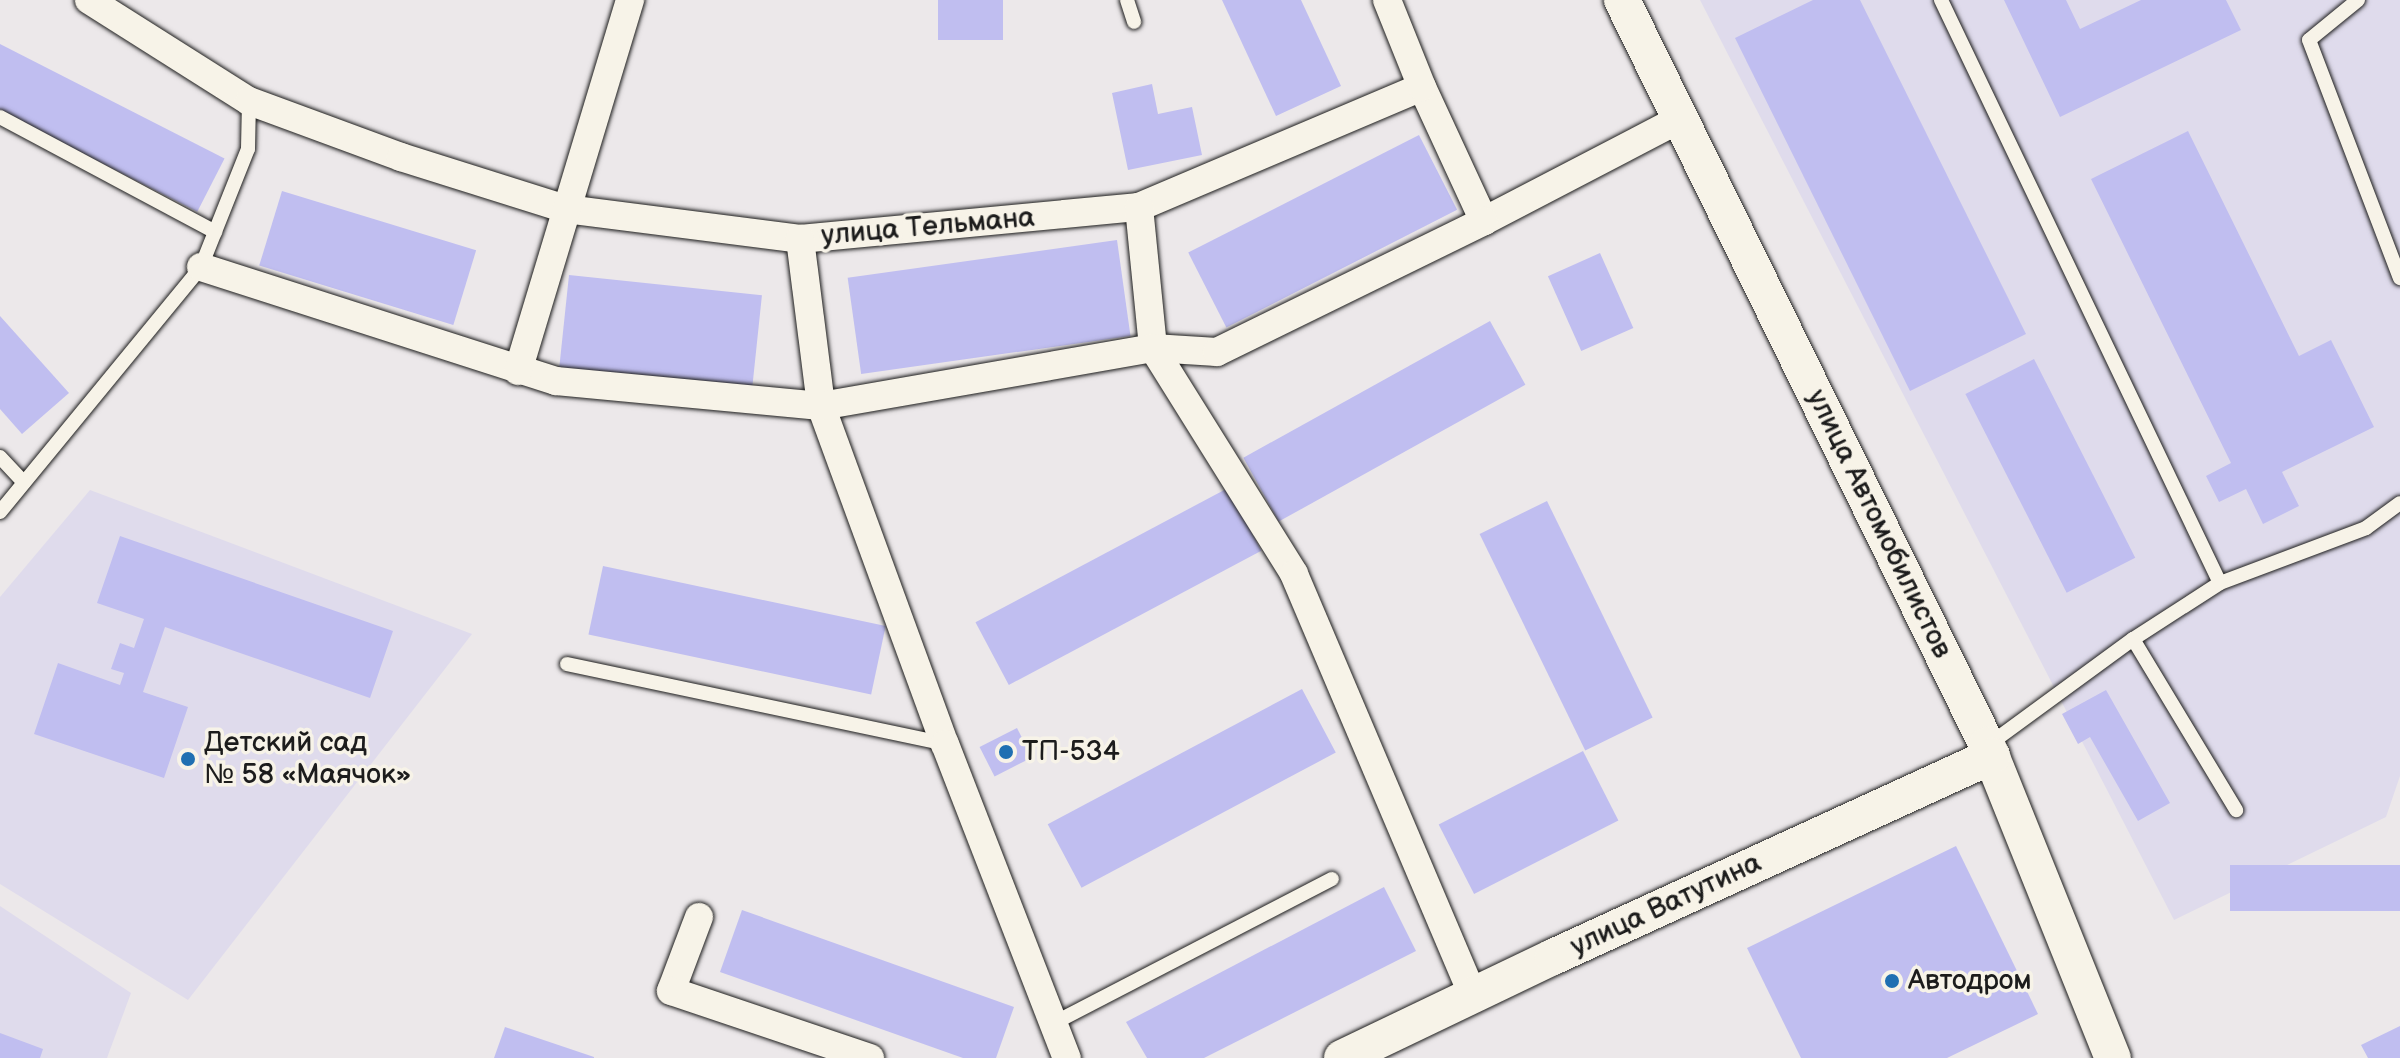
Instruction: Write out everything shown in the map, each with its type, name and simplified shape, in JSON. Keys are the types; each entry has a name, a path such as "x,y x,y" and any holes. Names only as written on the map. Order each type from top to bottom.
{"street":[{"name":"улица Тельмана","path":"89,0 249,101 401,157 566,209 800,239 1139,207 1422,87"},
{"path":"518,371 630,0"},
{"path":"1387,0 1422,87 1484,221"},
{"name":"улица Автомобилистов","path":"1622,0 1990,751 2113,1058"},
{"path":"201,267 556,381 821,406 1153,348 1217,352 1484,221 1680,119"},
{"path":"1139,207 1153,348 1294,574 1473,995"},
{"path":"800,239 821,406 945,744 1067,1058"},
{"name":"улица Ватутина","path":"1342,1058 1990,751"},
{"path":"699,917 671,991 870,1058"}],"lane":[{"path":"1127,0 1134,22"},
{"path":"1941,0 2220,583"},
{"path":"2358,0 2309,40 2400,278"},
{"path":"0,512 201,267 248,149 249,101"},
{"path":"0,117 215,232"},
{"path":"0,457 24,483"},
{"path":"1990,751 2133,639 2220,583 2366,528 2400,503"},
{"path":"2133,639 2236,810"},
{"path":"567,664 945,744"},
{"path":"1054,1023 1332,879"}],"shaded area":[{"path":"1700,0 2400,0 2400,776 2386,817 2174,920"},
{"name":"Детский сад № 58 «Маячок»","path":"90,490 472,634 188,1000 0,884 0,597"},
{"path":"0,906 131,993 107,1058 0,1058"}],"building":[{"path":"938,0 1003,0 1003,40 938,40"},
{"path":"1222,0 1301,0 1341,86 1276,116"},
{"path":"1813,0 1860,0 2026,334 1910,391 1735,38"},
{"path":"2004,0 2066,0 2080,29 2141,0 2226,0 2241,30 2060,117"},
{"path":"0,44 225,158 197,212 0,111"},
{"path":"1152,84 1158,114 1192,107 1202,155 1128,170 1112,93"},
{"path":"2188,131 2299,356 2331,340 2374,427 2282,472 2299,506 2263,524 2246,489 2219,502 2206,476 2231,463 2091,179"},
{"path":"1419,135 1457,210 1226,327 1188,253"},
{"path":"282,191 476,250 453,325 259,266"},
{"path":"1117,240 1130,336 861,374 848,278"},
{"path":"1600,253 1633,328 1581,351 1548,276"},
{"path":"569,275 762,295 752,388 559,367"},
{"path":"0,316 69,393 22,434 0,409"},
{"path":"1490,321 1525,385 1279,522 1243,458"},
{"path":"2034,359 2135,558 2067,593 1965,394"},
{"path":"1228,488 1261,551 1009,685 975,622"},
{"path":"1547,501 1653,718 1585,750 1480,534"},
{"path":"120,536 393,631 370,698 165,627 143,692 188,707 164,778 34,734 58,663 120,685 124,673 111,669 120,643 134,648 144,619 97,603"},
{"path":"603,566 886,626 871,695 588,634"},
{"path":"1302,689 1336,753 1082,888 1048,824"},
{"path":"2106,690 2170,803 2138,821 2090,737 2078,744 2062,714"},
{"name":"ТП-534","path":"1017,728 1032,757 995,776 980,747"},
{"path":"1583,751 1618,820 1474,894 1439,825"},
{"name":"Автодром","path":"1956,846 2038,1014 1947,1058 1801,1058 1747,948"},
{"path":"2230,865 2400,865 2400,911 2230,911"},
{"path":"1384,887 1416,951 1204,1058 1147,1058 1126,1022"},
{"path":"742,910 1014,1007 996,1058 963,1058 720,972"},
{"path":"2400,1026 2400,1058 2368,1058 2361,1045"},
{"path":"505,1027 594,1057 594,1058 494,1058"},
{"path":"0,1033 43,1049 40,1058 0,1058"}],"place":[{"name":"ТП-534","path":"1006,752"},
{"name":"Детский сад № 58 «Маячок»","path":"188,759"},
{"name":"Автодром","path":"1892,981"}]}
